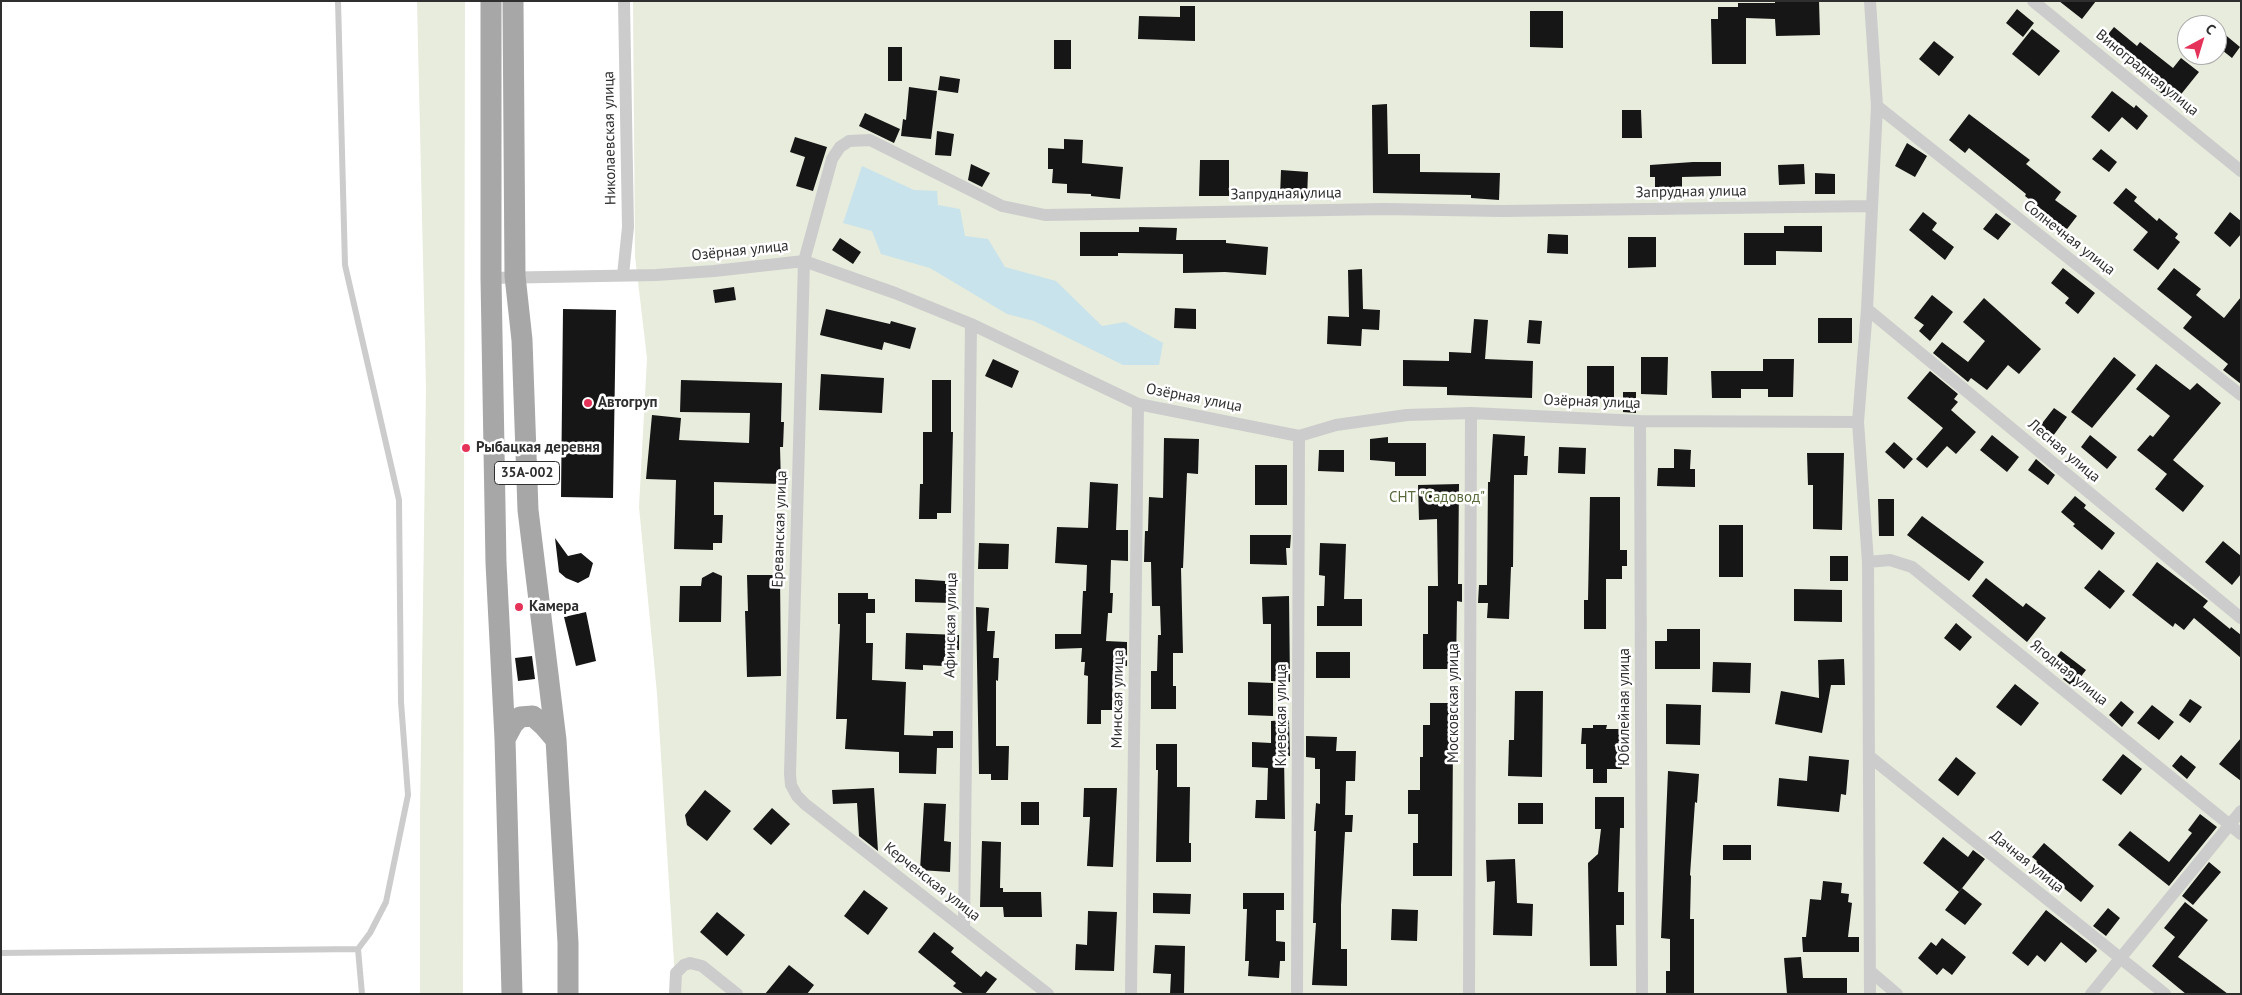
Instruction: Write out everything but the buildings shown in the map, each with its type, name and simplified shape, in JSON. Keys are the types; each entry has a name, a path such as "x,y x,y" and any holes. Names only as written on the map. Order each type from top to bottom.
{"main road":[{"name":"35А-002","path":"491,1 491,278 496,563 505,739 512,994"},
{"name":"35А-002","path":"513,1 515,276 522,340 528,510 556,740 568,943 568,994"},
{"path":"505,739 512,724 520,717 533,716 556,740"},
{"path":"568,943 583,994"}],"street":[{"name":"Николаевская улица","path":"623,275 628,227 624,1"},
{"path":"1870,1 1877,106 1867,309 1858,422 1868,562 1870,994"},
{"name":"Виноградная улица","path":"2032,1 2241,171"},
{"name":"Солнечная улица","path":"1877,106 2241,395"},
{"name":"Запрудная улица","path":"804,261 832,159 840,147 849,141 860,140 870,140 880,144 1002,206 1045,215 1385,209 1502,211 1872,206"},
{"name":"Озёрная улица","path":"491,278 714,271 804,261 971,324 1138,404 1299,436 1336,425 1398,416 1471,413 1640,420 1858,422"},
{"name":"Ереванская улица","path":"797,796 791,785 790,774 804,261"},
{"name":"Лесная улица","path":"1867,309 2241,618"},
{"name":"Афинская улица","path":"964,927 971,324"},
{"name":"Минская улица","path":"1131,994 1138,404"},
{"name":"Московская улица","path":"1469,994 1471,413"},
{"name":"Юбилейная улица","path":"1640,420 1642,994"},
{"name":"Киевская улица","path":"1297,994 1299,436"},
{"name":"Ягодная улица","path":"1868,562 1890,560 1912,566 2241,834"},
{"name":"Дачная улица","path":"1869,756 2164,994"},
{"name":"Керченская улица","path":"797,796 1048,994"},
{"path":"2091,994 2241,811"},
{"path":"675,994 676,973 684,965 690,963 702,966 737,994"},
{"path":"1870,972 1897,994"}],"lane":[{"path":"338,1 345,265 399,500 401,702 408,795 386,902 370,933 358,949 362,994"},
{"path":"1,953 358,949"}],"green space":[{"path":"417,1 465,1 463,994 420,994 420,815 426,388"},
{"name":"СНТ \"Садовод\"","path":"633,1 2241,1 2241,994 676,994 657,693 639,507 647,358 635,256"}],"water":[{"path":"862,166 914,190 937,191 938,205 960,209 965,236 988,239 1005,267 1056,281 1102,326 1125,322 1163,343 1159,365 1123,365 1034,321 1007,314 930,268 881,254 872,231 843,223"}],"place":[{"name":"Автогруп","path":"588,403"},
{"name":"Рыбацкая деревня","path":"466,448"},
{"name":"Камера","path":"519,607"}]}
